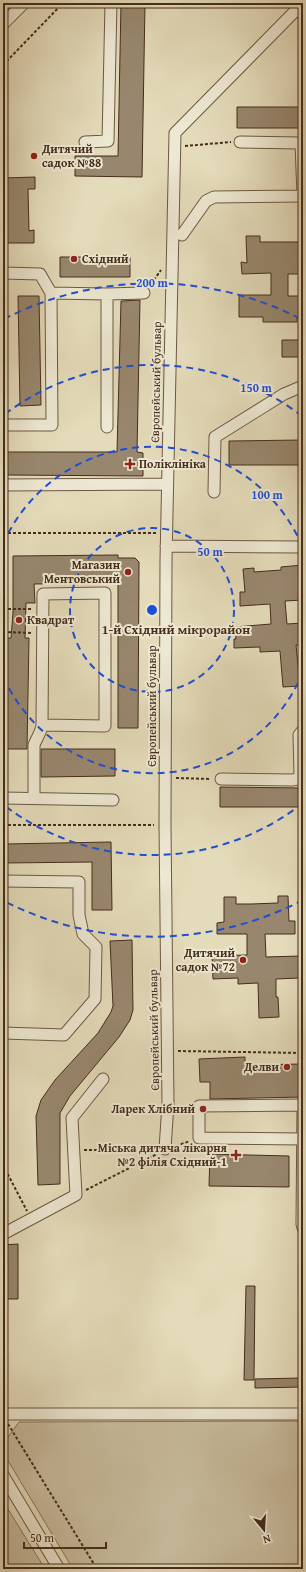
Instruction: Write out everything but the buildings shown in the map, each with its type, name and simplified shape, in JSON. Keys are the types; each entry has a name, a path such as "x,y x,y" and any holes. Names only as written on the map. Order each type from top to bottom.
{"street":[{"path":"3,24 24,3"},
{"path":"85,142 108,141 111,3"},
{"name":"Європейський бульвар","path":"165,1150 168,1104 165,825 166,533 175,133 303,3"},
{"path":"182,235 206,201 214,197 303,196 301,143 240,142"},
{"path":"3,273 40,274 51,293 52,425 3,425"},
{"path":"51,293 144,293"},
{"path":"107,427 108,294"},
{"path":"214,492 215,437 284,394 303,386"},
{"path":"3,485 167,484"},
{"path":"166,546 303,546"},
{"path":"34,798 34,745 36,738 42,733 42,725 43,633 43,594 105,593 105,726 42,725"},
{"path":"221,779 298,779 300,774 299,734 303,730"},
{"path":"3,798 113,800"},
{"path":"3,881 79,882 79,915 83,934 96,947 95,999 64,1035 3,1033"},
{"path":"3,1234 76,1195 72,1118 103,1079"},
{"path":"302,1139 199,1138 199,1106 303,1105 303,1228"},
{"path":"5,1418 303,1414"},
{"path":"3,1475 59,1569"}],"path":[{"path":"3,65 63,3"},
{"path":"174,146 240,142"},
{"path":"3,533 166,533"},
{"path":"3,609 43,609"},
{"path":"3,632 43,633"},
{"path":"165,778 221,779"},
{"path":"3,825 165,825"},
{"path":"167,1051 303,1053"},
{"path":"76,1195 165,1150 199,1138"},
{"path":"73,1150 165,1150"},
{"path":"3,1165 31,1219"},
{"path":"5,1418 97,1569"}],"shaded area":[{"path":"303,1421 303,1569 73,1569 4,1454 6,1440 19,1422"},
{"path":"3,1501 45,1569 3,1569"}],"place":[{"name":"Дитячий садок №88","path":"34,156"},
{"name":"Східний","path":"74,259"},
{"name":"Поліклініка","path":"130,464"},
{"name":"Магазин Ментовський","path":"128,572"},
{"name":"Квадрат","path":"19,620"},
{"name":"Дитячий садок №72","path":"243,960"},
{"name":"Делви","path":"287,1067"},
{"name":"Ларек Хлібний","path":"203,1109"},
{"name":"Міська дитяча лікарня №2 філія Східний-1","path":"236,1155"}],"district":[{"name":"1-й Східний мікрорайон","path":"176,629"}]}
